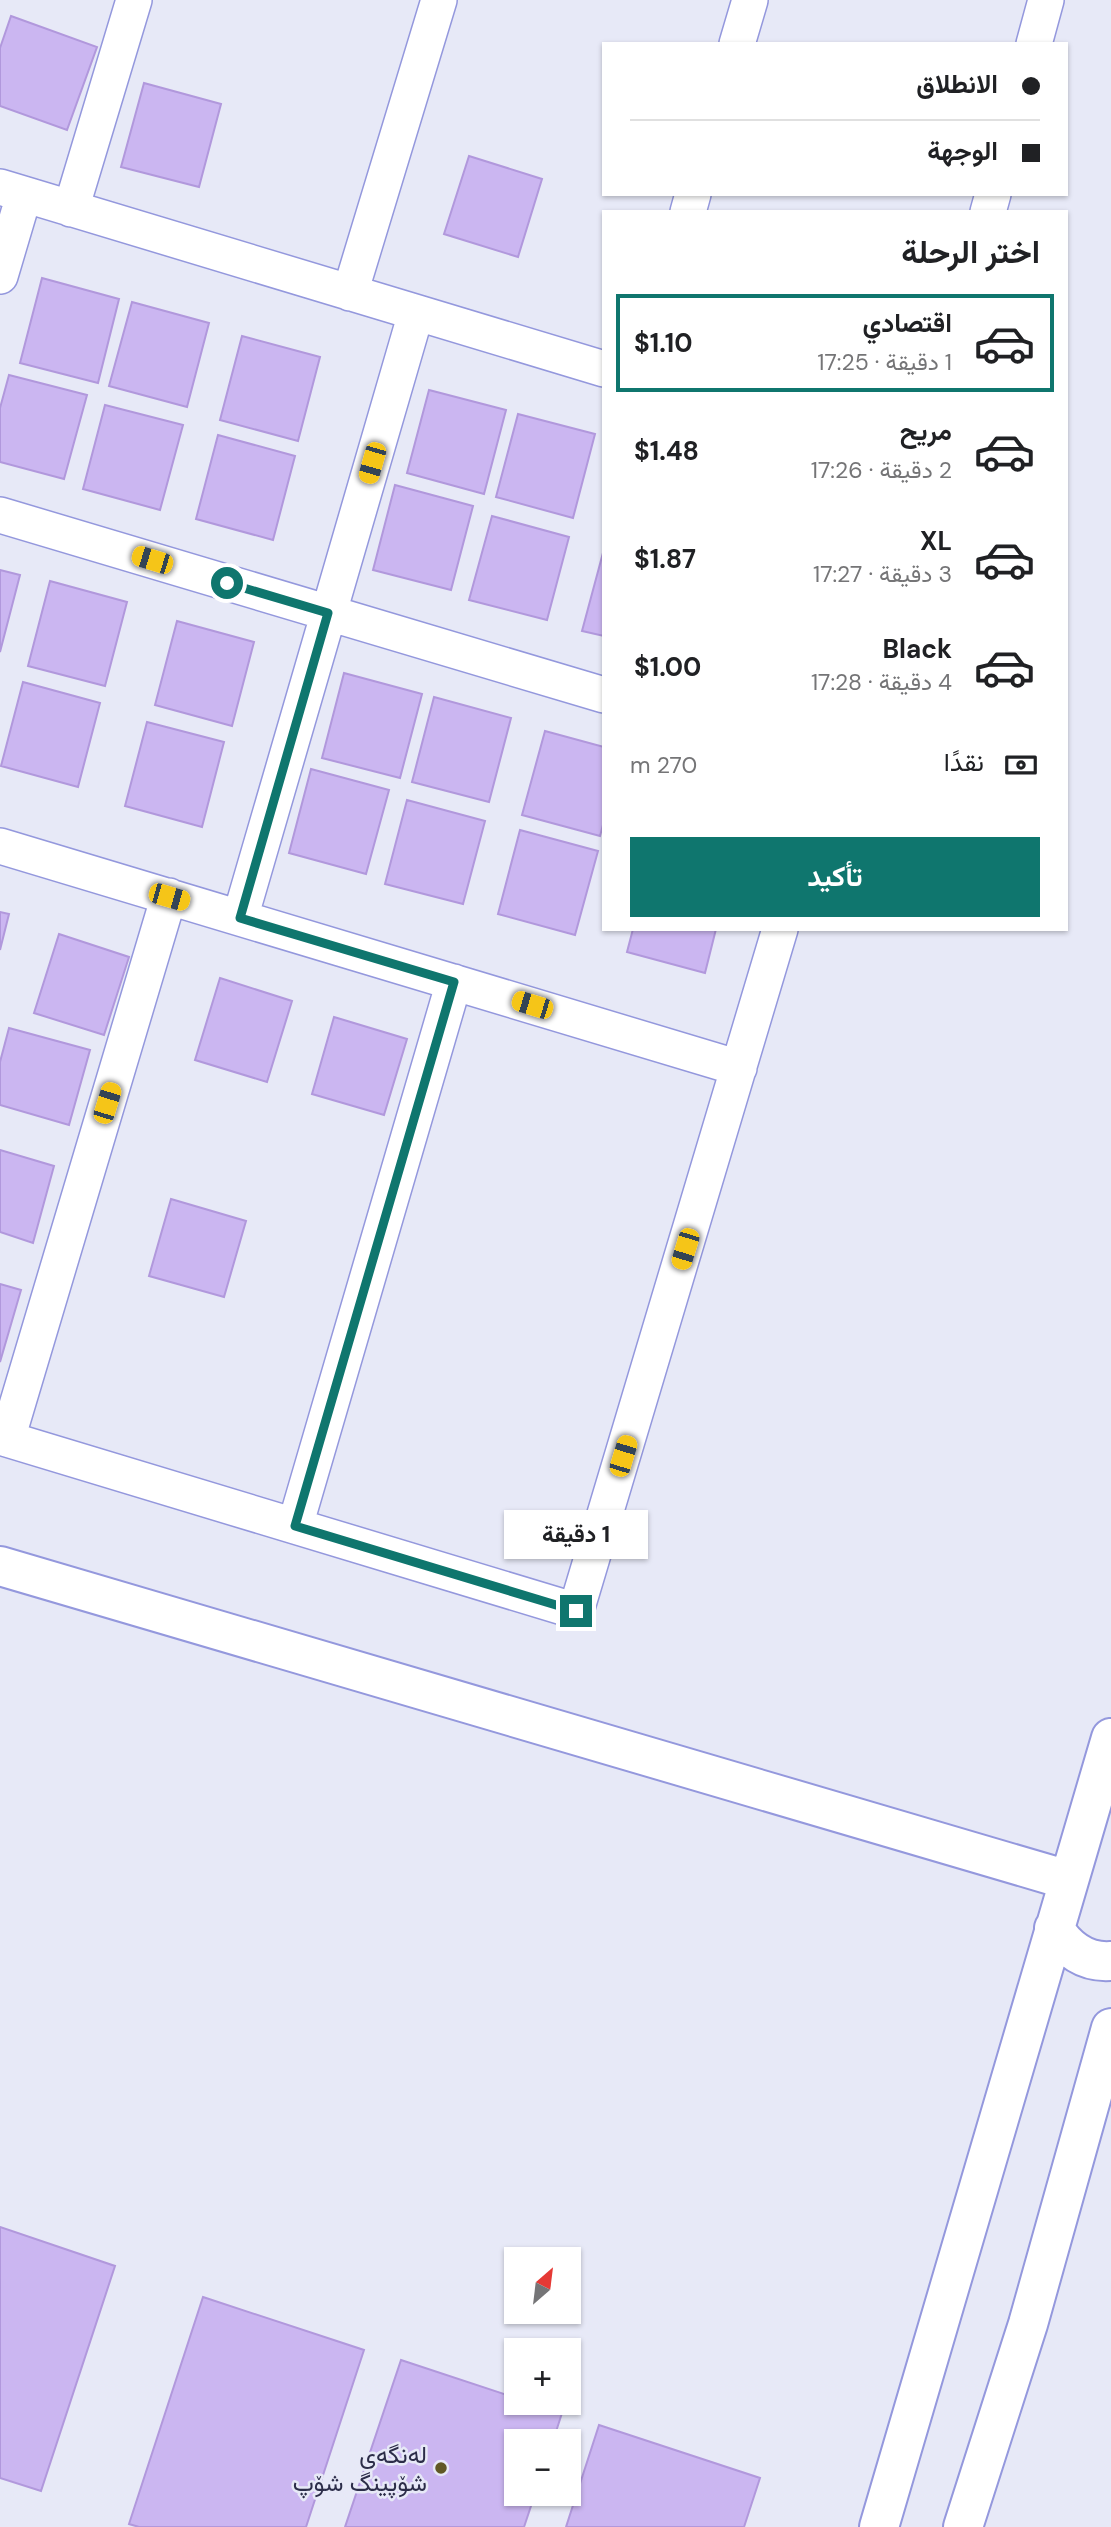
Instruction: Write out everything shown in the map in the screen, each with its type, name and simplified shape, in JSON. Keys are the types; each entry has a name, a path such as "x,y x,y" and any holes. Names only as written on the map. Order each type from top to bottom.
{"street":[{"path":"71,209 134,0"},
{"path":"350,293 439,0"},
{"path":"738,42 750,0"},
{"path":"1035,42 1046,0"},
{"path":"0,276 12,191 602,368"},
{"path":"240,918 416,313"},
{"path":"0,515 602,694"},
{"path":"0,846 739,1068"},
{"path":"169,897 3,1438 576,1611 779,931"},
{"path":"295,1526 454,982"},
{"path":"0,1566 1068,1880"},
{"path":"879,2527 1068,1880 1097,1827 1111,1738"},
{"path":"1054,1928 1073,1951 1087,1958 1111,1961"},
{"path":"963,2527 1028,2324 1111,2028"}],"building":[{"path":"11,16 97,47 67,130 0,106 0,48"},
{"path":"144,83 221,104 199,187 121,167"},
{"path":"469,156 542,179 518,257 444,234"},
{"path":"42,278 119,299 98,383 20,363"},
{"path":"132,302 209,323 187,407 109,386"},
{"path":"242,336 320,357 298,441 220,420"},
{"path":"9,375 87,395 64,479 0,462 0,408"},
{"path":"429,390 506,410 484,494 407,473"},
{"path":"105,405 183,425 160,510 83,489"},
{"path":"518,414 595,434 573,518 496,497"},
{"path":"218,435 295,456 273,540 196,519"},
{"path":"395,485 473,506 451,590 373,570"},
{"path":"492,516 569,537 547,620 469,600"},
{"path":"602,556 602,636 582,631"},
{"path":"0,570 20,575 0,652"},
{"path":"50,581 127,602 105,686 28,666"},
{"path":"177,621 254,642 232,726 155,705"},
{"path":"344,673 422,694 400,778 322,758"},
{"path":"23,682 100,703 78,787 1,766"},
{"path":"434,697 511,718 489,802 412,782"},
{"path":"147,722 224,742 202,827 125,806"},
{"path":"545,731 602,746 600,836 522,815"},
{"path":"311,769 389,790 366,874 289,853"},
{"path":"407,800 485,821 463,904 385,884"},
{"path":"520,830 598,851 575,935 498,914"},
{"path":"0,912 9,914 0,950"},
{"path":"632,931 716,931 705,973 627,952"},
{"path":"59,934 129,957 104,1035 34,1013"},
{"path":"220,978 292,1001 267,1082 195,1060"},
{"path":"334,1017 407,1039 384,1115 312,1094"},
{"path":"9,1028 90,1050 69,1125 0,1105 0,1062"},
{"path":"0,1150 54,1166 33,1243 0,1232"},
{"path":"171,1199 246,1221 224,1297 149,1276"},
{"path":"0,1284 21,1290 0,1362"},
{"path":"0,2227 115,2266 41,2491 0,2478"},
{"path":"203,2297 364,2350 306,2527 139,2527 129,2524"},
{"name":"لەنگەی شۆپینگ شۆپ","path":"401,2360 504,2394 504,2415 561,2415 557,2429 504,2429 504,2506 531,2506 524,2527 345,2527"},
{"path":"599,2425 760,2478 744,2527 566,2527 573,2506 581,2506 581,2481"}],"place":[{"name":"لەنگەی شۆپینگ شۆپ","path":"441,2468"}],"route":[{"path":"227,583 328,613 240,918 454,982 295,1526 576,1611"}]}
